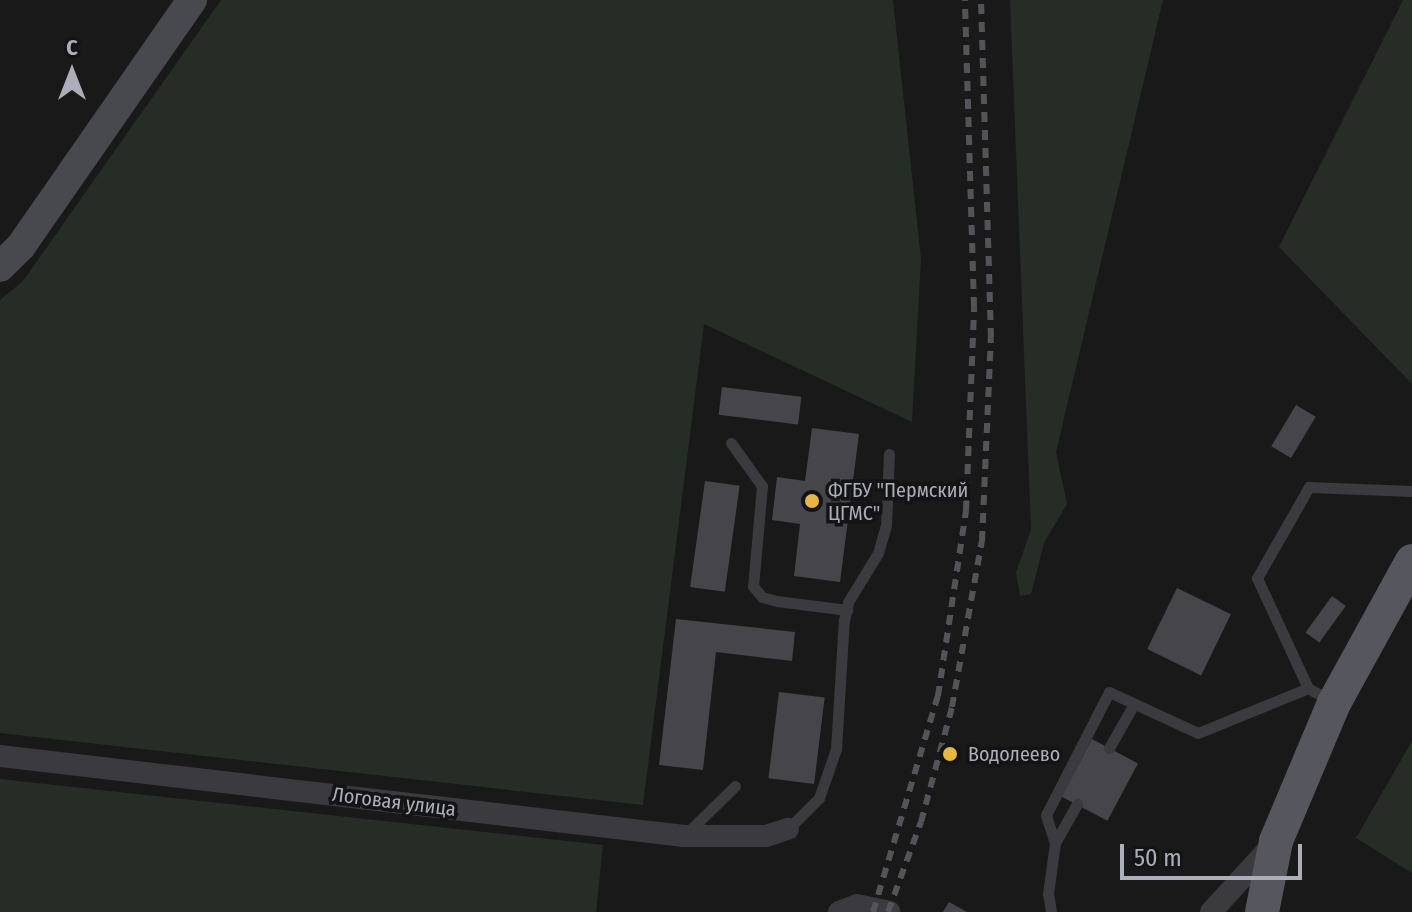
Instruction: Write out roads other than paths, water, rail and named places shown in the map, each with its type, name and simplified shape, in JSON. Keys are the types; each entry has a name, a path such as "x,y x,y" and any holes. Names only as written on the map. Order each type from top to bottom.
{"main road":[{"path":"1262,912 1276,841 1321,695 1412,561"}],"street":[{"path":"0,267 21,246 192,0"},
{"name":"Логовая улица","path":"0,756 684,836 766,836 788,829"},
{"path":"1211,912 1276,841"},
{"path":"839,912 857,905 889,912"}],"lane":[{"path":"731,443 762,486 753,586 762,597 777,601 847,610"},
{"path":"788,829 819,798 836,749 847,610 878,553 886,525 889,454"},
{"path":"1055,843 1046,815 1109,692 1198,733 1321,695 1257,578 1309,487 1412,491"},
{"path":"1109,748 1134,704"},
{"path":"684,836 735,786"},
{"path":"1051,912 1048,894 1055,843 1077,804"}],"railway":[{"path":"873,912 938,696 966,510 974,307 965,0"},
{"path":"888,912 921,822 952,707 982,541 991,338 981,0"}],"place":[{"name":"ФГБУ \"Пермский ЦГМС\"","path":"812,501"},
{"name":"Водолеево","path":"950,754"}]}
